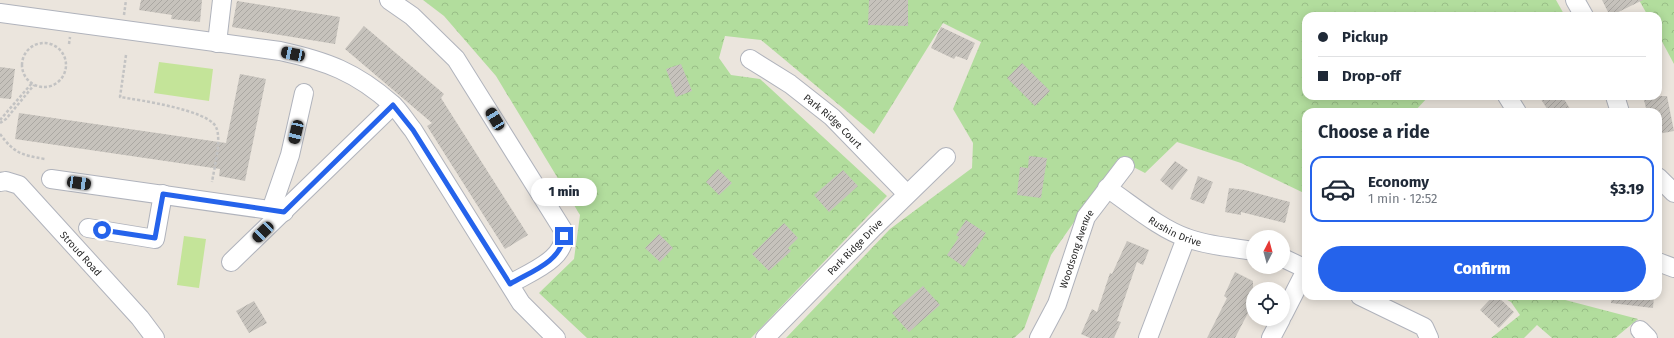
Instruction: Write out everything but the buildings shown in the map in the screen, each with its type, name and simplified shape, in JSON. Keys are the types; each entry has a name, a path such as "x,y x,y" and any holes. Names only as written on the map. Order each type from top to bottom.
{"street":[{"path":"217,42 222,0"},
{"path":"389,0 412,16 456,59 562,230 564,236 563,244 553,259 510,284"},
{"path":"1575,0 1582,12"},
{"path":"0,13 280,51 332,65 362,80 393,105 413,130 521,303 541,325 556,338"},
{"name":"Park Ridge Court","path":"750,59 790,84 832,117 907,194"},
{"path":"278,211 304,93"},
{"path":"231,262 278,211 393,105"},
{"name":"Park Ridge Drive","path":"765,338 907,194 946,157"},
{"name":"Woodsong Avenue","path":"1039,338 1057,304 1086,217 1125,166"},
{"path":"52,179 278,211"},
{"path":"1662,180 1674,193"},
{"name":"Stroud Road","path":"0,182 6,181 19,185 140,318 155,338"},
{"name":"Rushin Drive","path":"1107,188 1146,215 1186,238 1246,250"},
{"path":"88,228 155,238 163,194"},
{"path":"1148,338 1186,238"},
{"path":"1290,262 1302,268"},
{"path":"1662,264 1674,268"},
{"path":"1290,301 1302,278"},
{"path":"1367,300 1427,332"},
{"path":"1271,338 1277,326"}],"path":[{"path":"124,17 126,0"},
{"path":"39,43 54,45 60,49 64,55 66,63 62,77 57,83 50,86 43,87 33,84 25,76 22,70 23,56 27,50 39,43"},
{"path":"126,55 120,97 164,105 198,115 211,120 216,127 218,137 212,182"},
{"path":"0,122 33,84"},
{"path":"0,134 18,153 26,156 45,158"}],"green space":[{"path":"423,0 1556,0 1563,12 1302,12 1302,100 1425,100 1418,108 1302,108 1302,192 1241,163 1177,142 1145,173 1118,159 1051,255 1024,329 1014,338 786,338 890,229 972,168 973,143 953,109 981,42 943,23 874,134 761,40 725,36 719,58 731,75 760,79 887,196 751,338 587,338 539,293 574,259 580,215 496,76 444,16"},
{"path":"1639,0 1674,0 1674,64 1662,42 1662,12 1646,12"},
{"path":"159,62 213,69 209,101 154,93"},
{"path":"184,236 206,239 199,288 177,285"},
{"path":"1507,300 1565,300 1638,319 1615,338 1552,338 1537,325 1524,338 1491,338 1520,315 1511,302"}],"route":[{"path":"102,230 155,238 163,194 284,212 393,105 413,130 510,284 553,259 560,251 564,236"}]}
